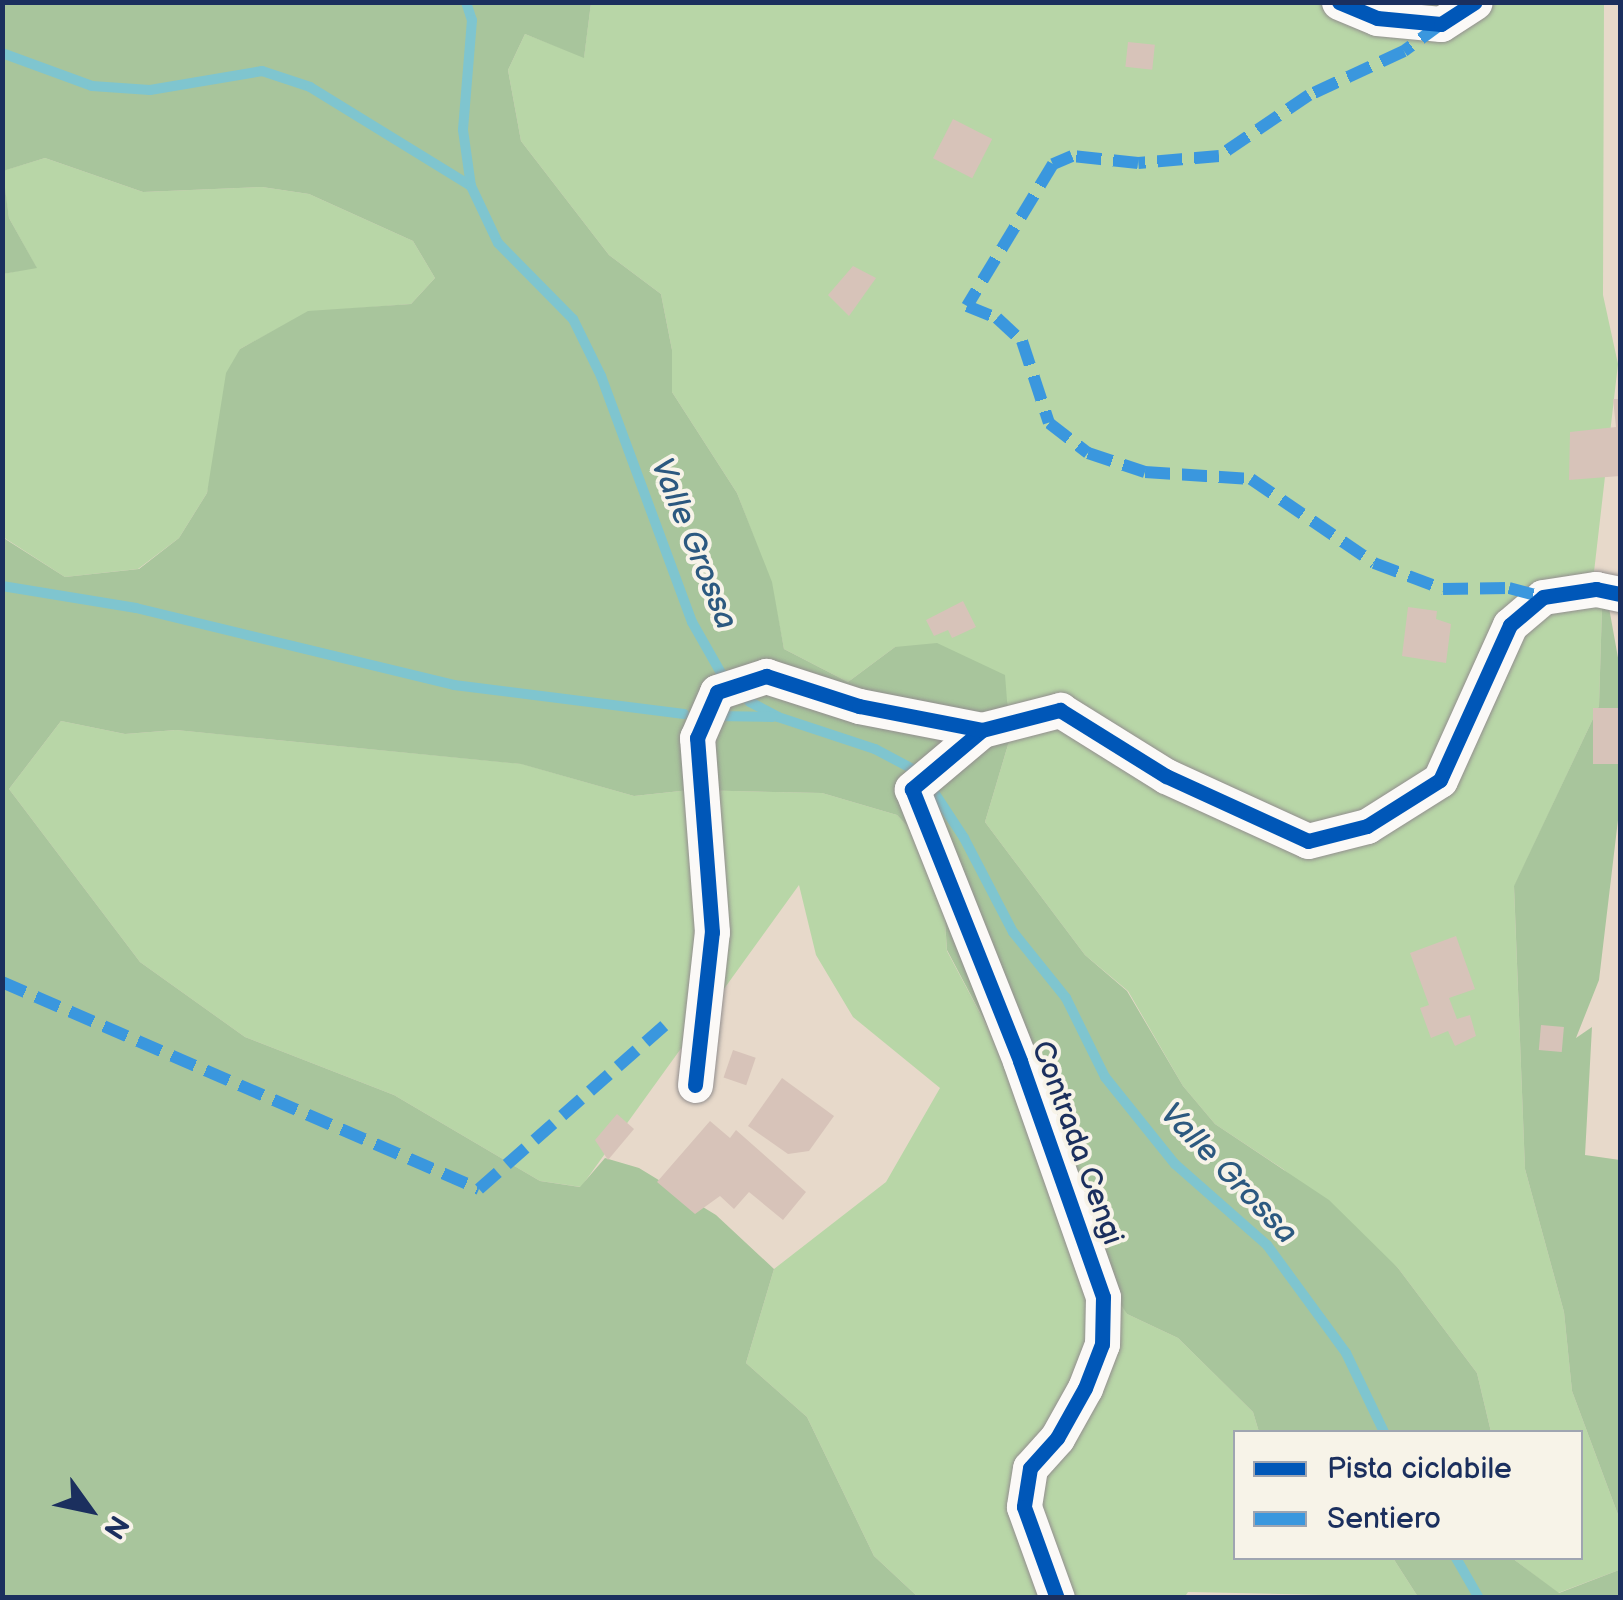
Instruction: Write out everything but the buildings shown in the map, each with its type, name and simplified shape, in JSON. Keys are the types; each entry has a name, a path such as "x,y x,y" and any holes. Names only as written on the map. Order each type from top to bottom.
{"street":[{"path":"1339,2 1377,18 1441,24 1475,2"},
{"path":"695,1086 712,932 697,738 717,692 766,676 859,706 982,730 1060,710 1166,776 1308,841 1367,826 1440,780 1510,625 1543,597 1596,589 1620,594"},
{"name":"Contrada Cengi","path":"982,730 912,789 1020,1061 1102,1296 1102,1344 1057,1438 1030,1468 1024,1507 1057,1598"}],"green space":[{"path":"3,3 591,3 584,58 525,34 508,70 521,141 609,255 661,294 672,350 672,392 737,493 772,582 784,649 848,682 895,647 937,643 1005,675 1010,738 985,822 1085,955 1127,991 1183,1086 1215,1124 1329,1200 1398,1268 1477,1373 1491,1430 1258,1430 1253,1412 1178,1338 1127,1314 1076,1236 1041,1128 947,950 941,862 897,815 822,793 690,790 634,796 521,764 176,730 125,734 61,721 9,789 140,962 245,1037 394,1095 540,1181 580,1187 605,1158 639,1168 716,1215 774,1269 746,1363 807,1417 874,1556 918,1597 3,1597 2,537 65,577 139,569 179,538 207,493 226,373 240,349 308,311 411,304 435,278 413,241 309,194 262,187 143,192 45,158 3,171"},
{"path":"591,3 1604,3 1603,295 1618,364 1594,572 1603,574 1599,706 1514,887 1525,1169 1564,1312 1572,1391 1620,1520 1619,1570 1558,1593 1515,1560 1583,1560 1583,1430 1491,1430 1477,1373 1398,1268 1283,1169 1215,1124 1183,1086 1128,991 1085,955 985,822 1010,738 895,647 848,682 784,649 771,582 737,493 672,392 672,350 661,294 609,255 521,141 508,70 525,34 584,57"},
{"path":"45,158 143,192 262,187 309,194 413,241 435,278 411,304 308,312 240,349 207,493 179,538 138,569 65,577 3,537 3,274 36,267 9,218 2,171"},
{"path":"3,173 9,218 37,268 3,274"},
{"path":"1603,574 1620,669 1620,803 1599,980 1576,1038 1592,1027 1585,1155 1620,1160 1620,1520 1572,1391 1564,1312 1525,1169 1514,886 1599,706"},
{"path":"61,721 125,734 176,730 522,764 634,796 690,790 822,793 897,815 941,862 947,951 1041,1128 1127,1314 1178,1338 1253,1412 1258,1430 1233,1430 1233,1560 1394,1560 1418,1597 1188,1592 1184,1598 918,1597 874,1556 807,1417 746,1363 774,1269 886,1182 940,1088 853,1017 816,955 799,885 581,1187 540,1181 394,1095 245,1037 140,962 9,789"},
{"path":"1620,1520 1620,1597 1418,1597 1394,1560 1515,1560 1559,1593 1619,1570"}],"waterway":[{"path":"466,2 472,20 463,130 471,186"},
{"name":"Valle Grossa","path":"2,53 92,86 150,90 262,71 310,87 471,186 498,243 573,319 601,376 692,622 721,673 750,702 778,717 875,749 922,774 964,838 1013,932 1066,998 1105,1077 1175,1164 1267,1245 1346,1353 1383,1430"},
{"path":"2,586 136,608 454,685 684,714"},
{"path":"715,716 773,717"},
{"name":"Valle Grossa","path":"1457,1560 1479,1598"}],"marked path":[{"path":"1441,24 1404,51 1309,95 1219,156 1138,163 1072,156 1053,164 967,306 997,318 1022,341 1049,423 1088,453 1145,472 1251,479 1374,563 1443,589 1509,588 1543,597"},
{"path":"2,982 479,1189 672,1019"}],"cycle path":[{"path":"1339,2 1377,18 1441,24 1475,2"},
{"path":"695,1085 712,932 697,738 717,692 766,676 859,706 982,730 1060,710 1166,776 1308,841 1367,826 1440,780 1510,625 1543,597 1596,589 1620,594"},
{"path":"982,730 912,789 1020,1061 1103,1297 1102,1344 1085,1388 1057,1438 1030,1468 1024,1507 1057,1598"}]}
